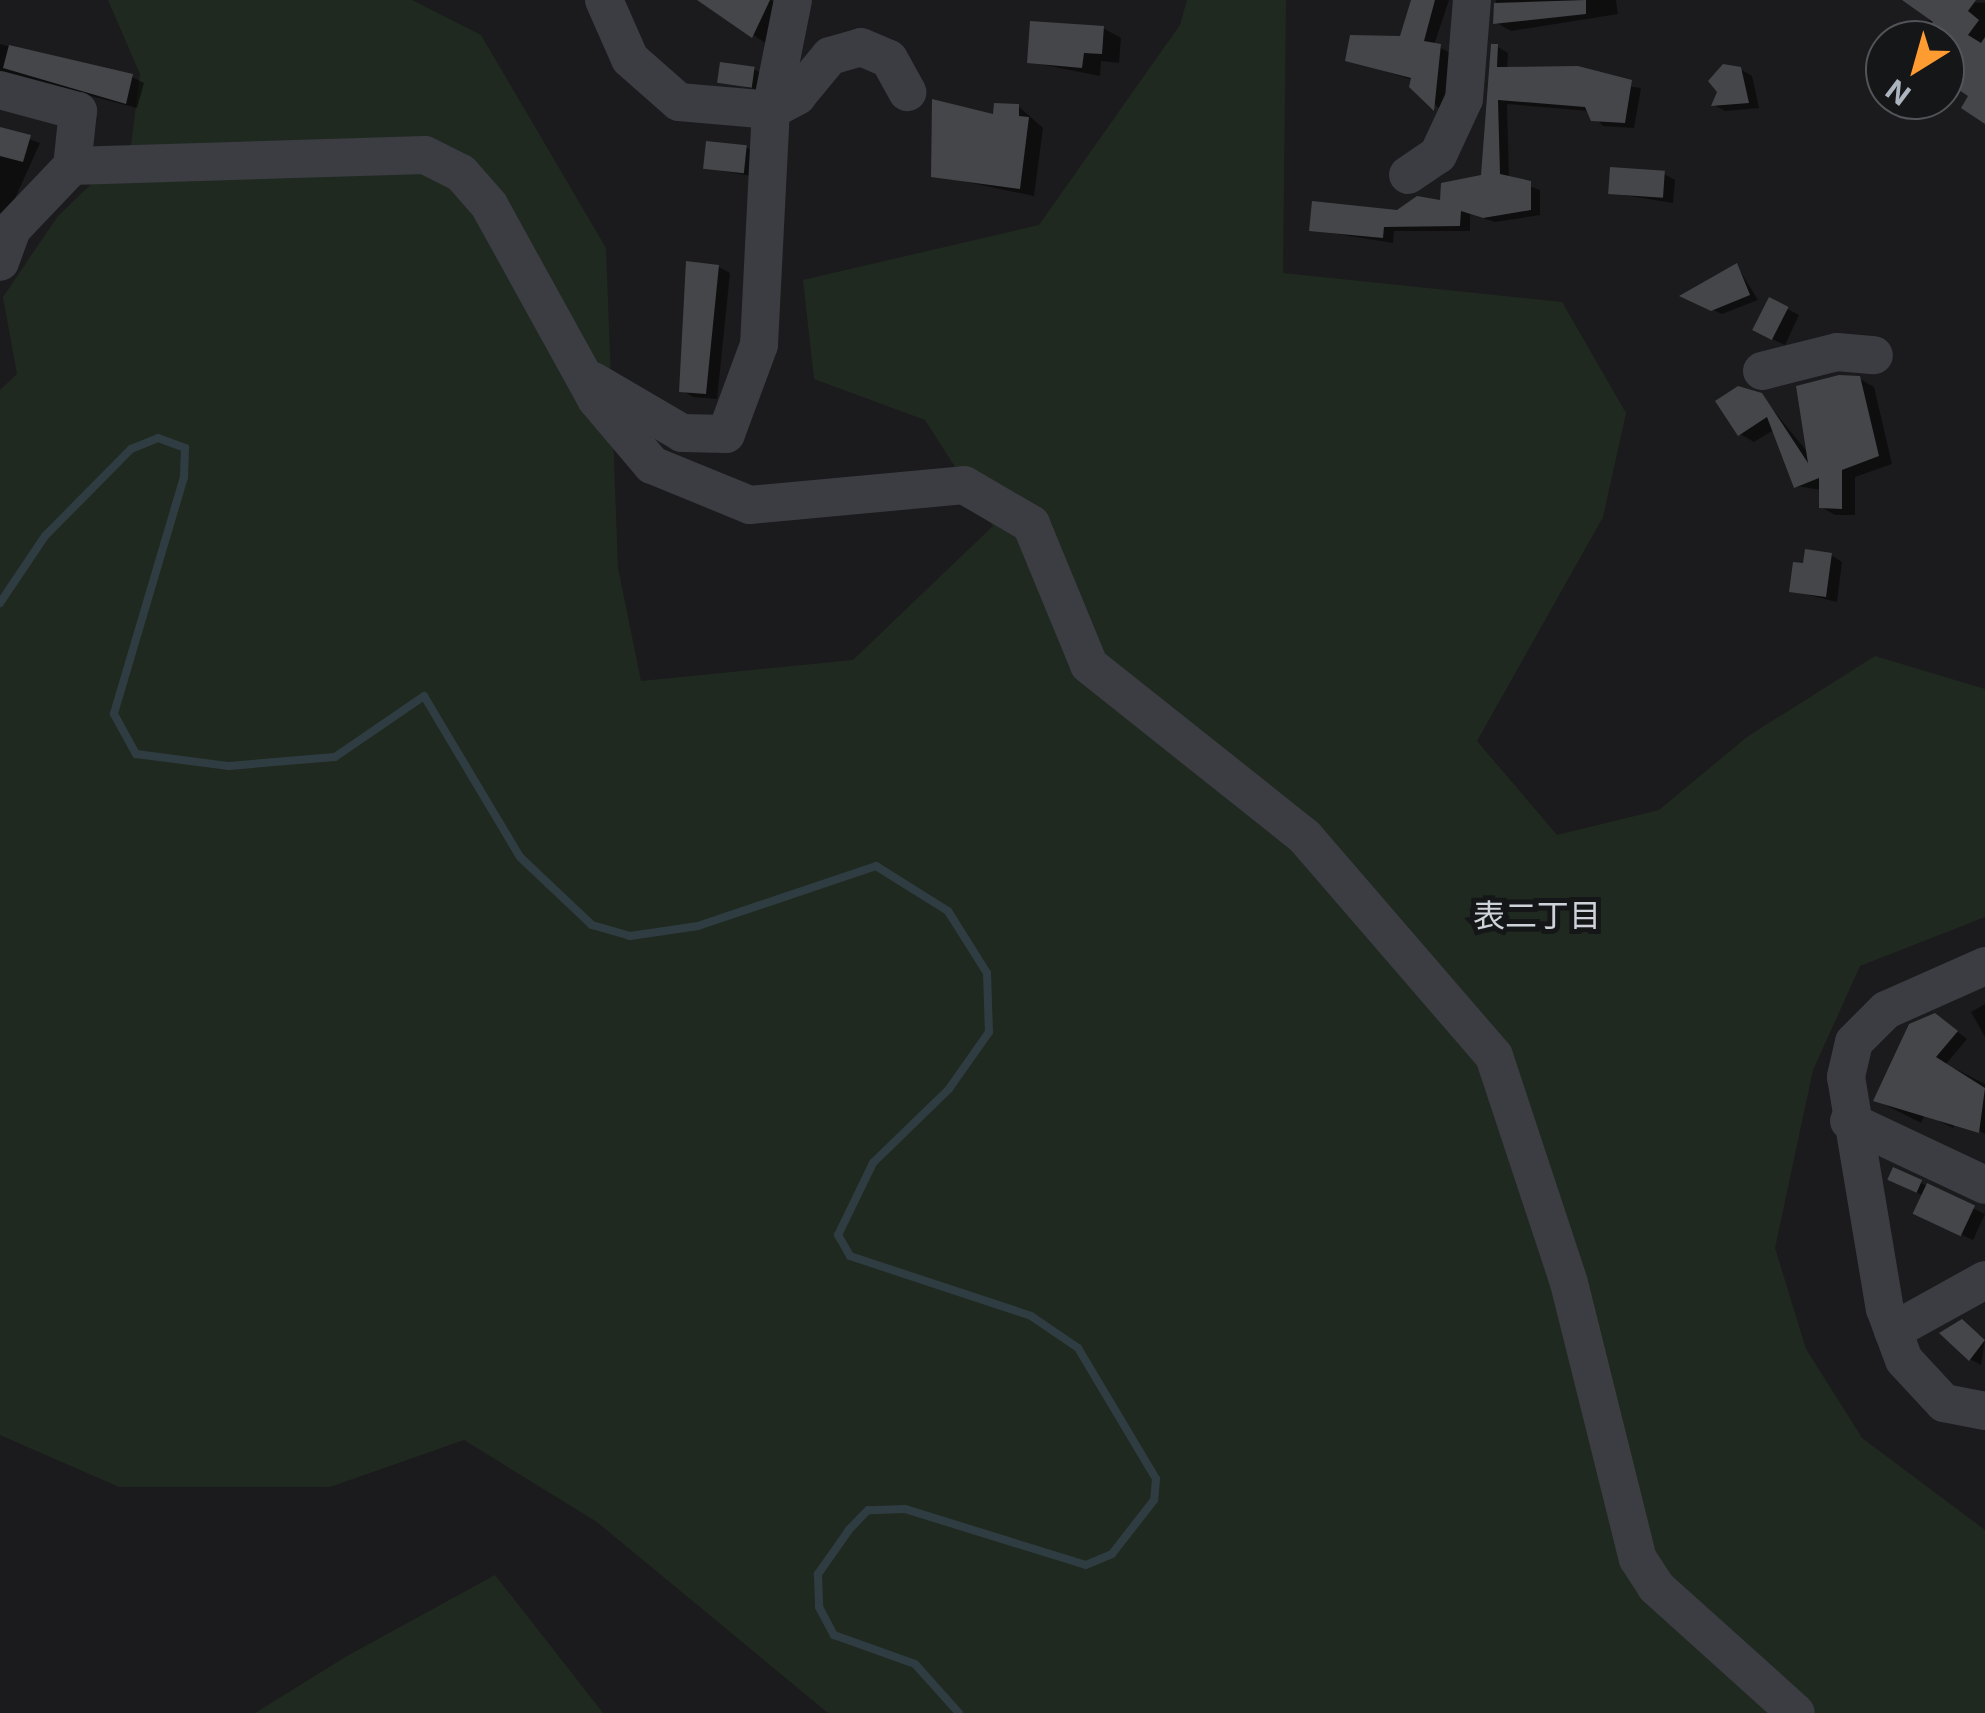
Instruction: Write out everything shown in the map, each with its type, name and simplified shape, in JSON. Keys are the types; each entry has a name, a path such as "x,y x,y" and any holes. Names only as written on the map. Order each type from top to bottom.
{"street":[{"path":"604,0 630,59 679,102 771,110 797,96 830,56 860,47 889,58 908,92"},
{"path":"582,374 682,433 726,434 739,418 759,345 771,110 793,0"},
{"path":"1408,176 1438,155 1464,99 1472,0"},
{"path":"0,90 78,111 72,166 12,228 0,262"},
{"path":"72,166 425,155 460,173 489,205 582,374 632,447 717,497 768,506 964,485 1031,524 1088,665 1305,836 1494,1056 1569,1283 1638,1559 1656,1587 1796,1713"},
{"path":"1762,371 1837,352 1874,354"},
{"path":"1985,966 1886,1010 1861,1031 1846,1062 1849,1121 1893,1331 1929,1394 1985,1412"},
{"path":"1849,1121 1985,1185"},
{"path":"1893,1331 1985,1280"}],"shaded area":[{"path":"108,0 412,0 481,35 606,248 618,568 641,681 853,660 993,526 925,420 814,379 803,280 1039,225 1180,25 1187,0 1286,0 1283,273 1562,302 1626,413 1603,517 1477,741 1557,835 1659,810 1747,737 1875,656 1985,689 1985,917 1860,966 1813,1070 1775,1248 1806,1349 1862,1438 1985,1530 1985,1713 828,1713 597,1522 464,1440 330,1487 119,1487 0,1435 0,390 17,374 3,297 58,216 131,146 140,74"},
{"path":"495,1575 603,1713 255,1713 347,1656"}],"building":[{"path":"697,0 770,0 752,38"},
{"path":"1411,0 1435,0 1424,41 1441,44 1434,111 1409,87 1411,78 1345,61 1350,35 1400,36"},
{"path":"1586,0 1586,14 1493,24 1494,3"},
{"path":"1902,0 1976,0 1968,11 1979,20 1968,35 1981,43 1985,37 1985,124 1965,111 1965,20 1930,20"},
{"path":"1030,21 1104,26 1102,54 1084,53 1082,68 1027,63"},
{"path":"1491,44 1498,44 1497,67 1578,66 1632,80 1625,123 1591,121 1585,107 1498,100 1500,174 1531,181 1531,210 1483,218 1461,211 1460,226 1384,227 1383,238 1309,231 1312,201 1397,210 1417,196 1440,200 1441,183 1481,175"},
{"path":"9,45 133,74 126,104 3,68"},
{"path":"720,62 755,67 752,88 717,83"},
{"path":"1723,64 1741,67 1749,103 1711,106 1717,92 1708,81"},
{"path":"932,99 993,114 994,103 1019,104 1019,116 1029,117 1020,189 931,177"},
{"path":"0,127 31,135 23,162 0,156"},
{"path":"706,141 747,145 744,173 703,169"},
{"path":"1610,167 1665,171 1663,198 1608,194"},
{"path":"686,261 719,265 706,394 679,392"},
{"path":"1737,263 1750,295 1711,311 1679,296"},
{"path":"1769,297 1789,307 1772,340 1752,330"},
{"path":"1839,375 1860,376 1879,456 1842,470 1842,509 1819,508 1819,478 1794,488 1767,417 1738,436 1715,401 1738,386 1762,393 1808,463 1796,386"},
{"path":"1805,549 1832,553 1826,597 1789,592 1793,562 1803,563"},
{"path":"1935,1013 1958,1031 1936,1057 1985,1088 1979,1133 1873,1101 1909,1024"},
{"path":"1893,1167 1922,1180 1917,1193 1887,1180"},
{"path":"1927,1183 1975,1205 1961,1236 1913,1214"},
{"path":"1962,1319 1985,1340 1969,1361 1939,1333"}],"waterway":[{"path":"0,603 45,536 131,449 158,438 185,448 184,477 114,714 136,754 229,766 335,757 424,696 520,857 592,925 630,936 698,926 876,866 948,911 987,973 989,1032 949,1089 873,1163 838,1235 850,1256 1031,1316 1078,1348 1156,1479 1154,1500 1112,1554 1086,1565 905,1509 868,1510 849,1530 818,1574 819,1607 834,1635 915,1664 959,1713"}],"district":[{"name":"表二丁目","path":"1537,916"}]}
